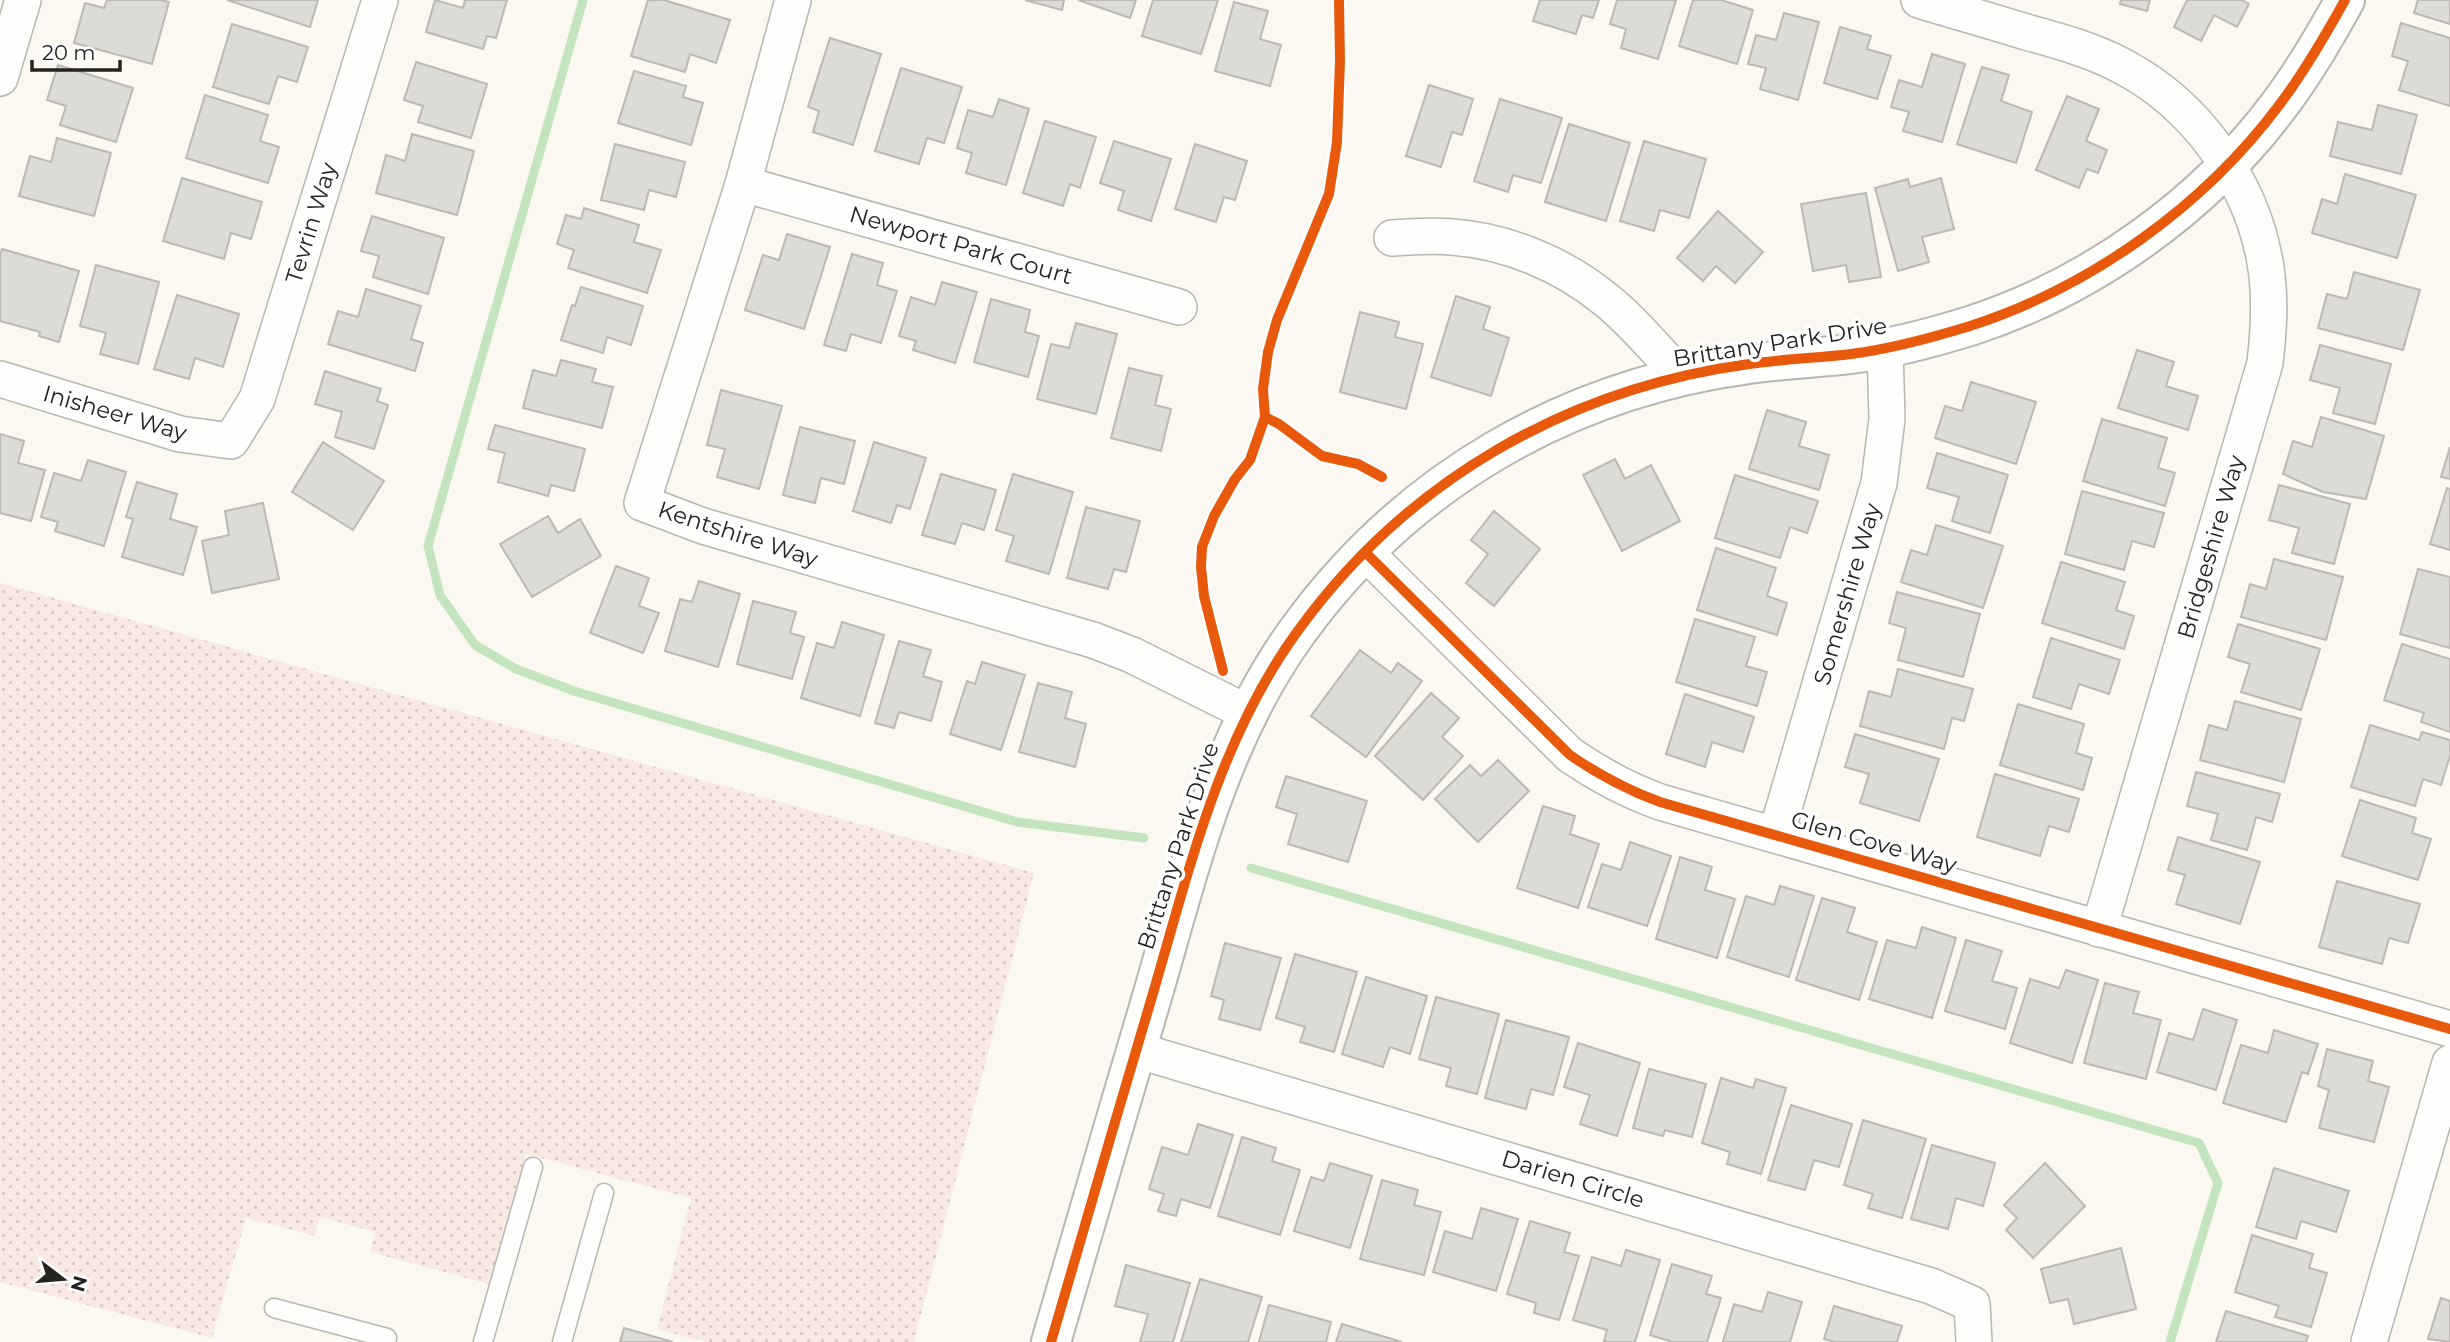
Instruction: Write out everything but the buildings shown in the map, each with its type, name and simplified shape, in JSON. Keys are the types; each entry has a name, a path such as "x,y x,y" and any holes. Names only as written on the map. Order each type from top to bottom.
{"street":[{"path":"0,78 23,0"},
{"name":"Tevrin Way","path":"231,441 257,399 380,0"},
{"name":"Kentshire Way","path":"793,0 743,184 642,503 703,526 1093,640 1132,655 1248,713"},
{"name":"Bridgeshire Way","path":"1919,0 2065,43 2123,67 2152,85 2178,106 2202,131 2227,165 2257,228 2265,261 2269,295 2265,363 2099,929"},
{"name":"Brittany Park Drive","path":"1051,1342 1210,802 1225,761 1248,713 1297,632 1336,584 1426,496 1486,455 1548,422 1613,396 1681,376 1750,363 1885,349 1971,326 2035,300 2095,269 2152,231 2227,165 2281,103 2320,46 2345,0"},
{"name":"Newport Park Court","path":"743,184 1179,307"},
{"path":"1392,237 1450,237 1484,241 1549,263 1579,279 1606,299 1681,376"},
{"name":"Somershire Way","path":"1776,835 1880,483 1887,419 1885,349"},
{"name":"Inisheer Way","path":"0,379 180,434 231,441"},
{"name":"Glen Cove Way","path":"1366,553 1570,755 1598,775 1629,791 2450,1029"},
{"name":"Darien Circle","path":"1136,1050 1931,1286 1972,1304 1974,1342"},
{"path":"2369,1342 2450,1063"}],"lane":[{"path":"483,1342 533,1167"},
{"path":"562,1342 604,1194"},
{"path":"274,1308 387,1338 386,1342"}],"shaded area":[{"path":"0,583 1034,873 914,1342 706,1342 657,1329 691,1198 526,1154 492,1285 370,1252 375,1232 320,1217 315,1236 246,1218 212,1338 0,1282"}],"waterway":[{"path":"583,0 428,546 440,595 475,645 516,669 574,691 1017,822 1144,838"},
{"path":"1251,868 2199,1143 2218,1183 2170,1342"}],"cycle path":[{"path":"1223,671 1204,596 1202,547 1214,516 1235,479 1250,460 1265,417 1263,389 1268,352 1277,320 1329,194 1337,142 1339,0"},
{"path":"1051,1342 1195,850 1227,759 1270,673 1297,632 1340,578 1388,530 1440,487 1495,451 1554,420 1616,395 1682,376 1749,364 1866,352 1940,335 2015,309 2101,266 2180,209 2217,176 2250,141 2298,79 2345,0"},
{"path":"1265,417 1279,424 1322,456 1358,464 1382,477"},
{"path":"1366,553 1570,755 1636,792 1660,802 2450,1029"}]}
